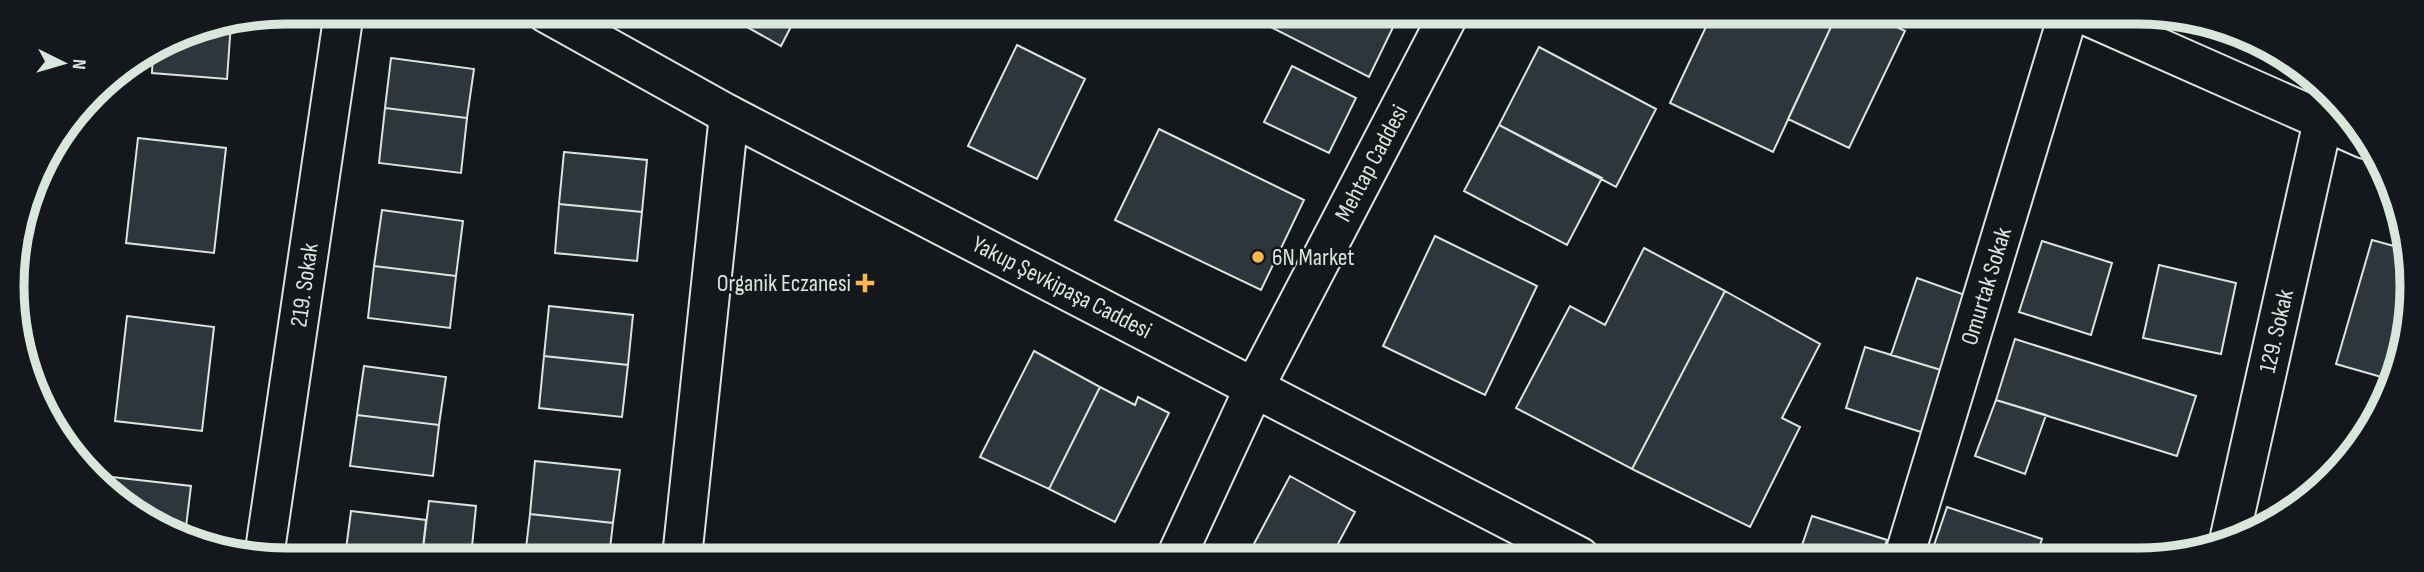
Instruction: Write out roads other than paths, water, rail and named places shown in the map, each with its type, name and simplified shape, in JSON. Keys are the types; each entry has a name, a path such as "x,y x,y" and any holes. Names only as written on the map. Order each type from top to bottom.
{"street":[{"name":"219. Sokak","path":"266,547 342,24"},
{"name":"Yakup Şevkipaşa Caddesi","path":"566,24 729,115 1563,548"},
{"name":"Mehtap Caddesi","path":"1180,548 1255,386 1445,24"},
{"name":"Omurtak Sokak","path":"1907,548 2065,24"},
{"path":"2108,24 2327,110"},
{"name":"129. Sokak","path":"2231,530 2327,110"},
{"path":"683,548 729,115"}],"place":[{"name":"6N Market","path":"1258,257"},
{"name":"Organik Eczanesi","path":"865,283"}]}
